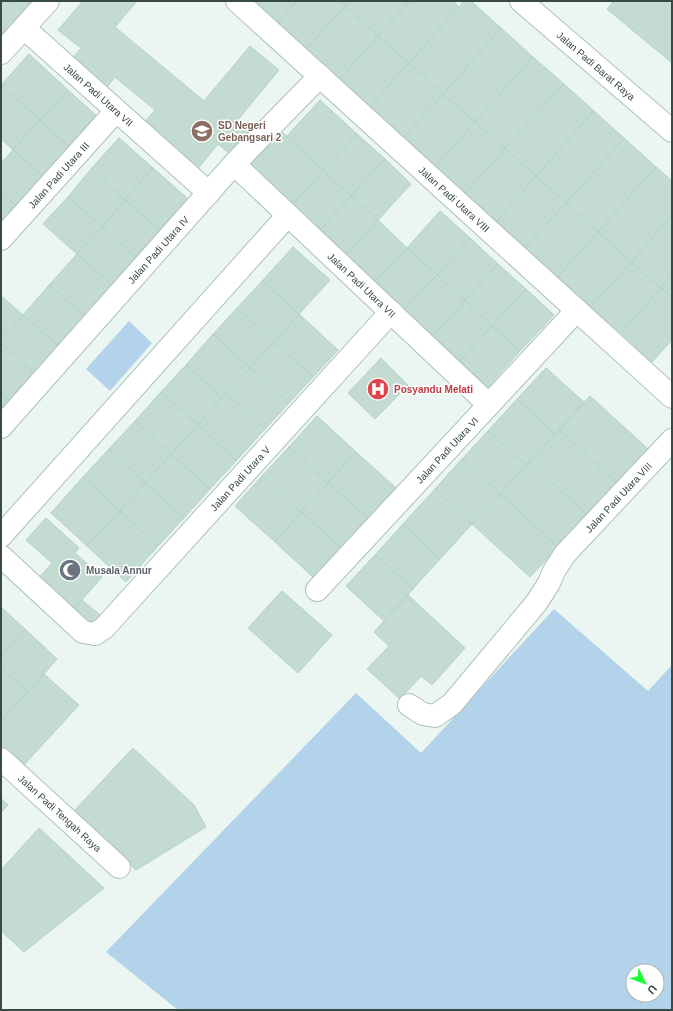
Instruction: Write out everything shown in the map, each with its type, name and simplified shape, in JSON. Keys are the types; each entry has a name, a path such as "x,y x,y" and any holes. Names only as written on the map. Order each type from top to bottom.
{"street":[{"path":"1,53 48,1"},
{"name":"Jalan Padi Utara VIII","path":"237,1 672,397"},
{"name":"Jalan Padi Barat Raya","path":"521,1 672,131"},
{"name":"Jalan Padi Utara VII","path":"24,28 209,193"},
{"name":"Jalan Padi Utara IV","path":"1,427 234,164 320,76"},
{"name":"Jalan Padi Utara III","path":"1,239 116,111"},
{"name":"Jalan Padi Utara VII","path":"234,164 489,405"},
{"path":"1,536 288,215"},
{"name":"Jalan Padi Utara VI","path":"317,590 577,310"},
{"name":"Jalan Padi Utara V","path":"1,556 83,632 95,634 104,628 391,312"},
{"name":"Jalan Padi Utara VIII","path":"409,705 423,714 435,716 452,704 537,602 549,583 554,570 565,554 672,440"},
{"name":"Jalan Padi Tengah Raya","path":"1,759 120,867"}],"shaded area":[{"path":"129,321 152,343 110,391 86,369"},
{"path":"554,609 648,691 672,665 672,1010 178,1010 106,952 356,693 421,753"}],"building":[{"path":"1,1 13,1 24,11 1,36"},
{"path":"13,1 33,1 24,11"},
{"path":"83,1 137,1 115,27 204,101 250,46 279,70 236,122 248,132 230,154 218,144 196,171 142,125 155,110 115,77 107,87 72,59 81,48 58,30"},
{"path":"249,1 297,1 276,25"},
{"path":"297,1 339,1 345,6 305,51 276,25"},
{"path":"339,1 350,1 345,6"},
{"path":"350,1 410,1 378,36 345,6"},
{"path":"410,1 453,1 459,7 409,63 378,36"},
{"path":"464,1 471,1 501,28 443,94 409,63"},
{"path":"614,1 672,1 672,63 607,9"},
{"path":"345,6 378,36 338,81 305,51"},
{"path":"501,28 533,57 475,122 443,94"},
{"path":"378,36 409,63 369,108 338,81"},
{"path":"29,54 68,90 40,120 1,85"},
{"path":"533,57 564,84 505,149 475,122"},
{"path":"409,63 443,94 403,139 369,108"},
{"path":"564,84 594,111 536,176 505,149"},
{"path":"1,85 40,120 13,150 1,139"},
{"path":"68,90 99,118 71,149 40,120"},
{"path":"443,94 475,122 435,167 403,139"},
{"path":"320,100 357,134 323,171 286,137"},
{"path":"594,111 624,138 566,203 536,176"},
{"path":"40,120 71,149 45,178 13,150"},
{"path":"475,122 505,149 465,194 435,167"},
{"path":"281,131 323,171 291,206 248,167"},
{"path":"357,134 385,159 351,196 323,171"},
{"path":"119,138 153,168 125,200 91,169"},
{"path":"624,138 656,167 598,232 566,203"},
{"path":"505,149 536,176 496,222 465,194"},
{"path":"13,150 45,178 18,207 1,192 1,163"},
{"path":"385,159 411,184 378,220 351,196"},
{"path":"656,167 672,181 672,216 631,262 598,232"},
{"path":"153,168 187,198 159,230 125,200"},
{"path":"91,169 125,200 102,227 68,197"},
{"path":"323,171 351,196 319,231 291,206"},
{"path":"536,176 566,203 525,248 496,222"},
{"path":"1,192 18,207 1,226"},
{"path":"351,196 378,220 345,256 319,231"},
{"path":"68,197 102,227 77,254 43,224"},
{"path":"125,200 159,230 136,257 102,227"},
{"path":"566,203 598,232 558,277 525,248"},
{"path":"440,211 470,238 437,275 407,248"},
{"path":"672,216 672,276 661,288 631,262"},
{"path":"378,220 407,248 374,282 345,256"},
{"path":"102,227 136,257 111,284 77,254"},
{"path":"598,232 631,262 591,307 558,277"},
{"path":"470,238 498,264 465,301 437,275"},
{"path":"293,247 330,280 299,314 262,281"},
{"path":"407,248 437,275 404,310 374,282"},
{"path":"77,254 111,284 83,315 49,285"},
{"path":"631,262 661,288 621,333 591,307"},
{"path":"498,264 526,289 492,326 465,301"},
{"path":"437,275 465,301 433,336 404,310"},
{"path":"672,276 672,298 661,288"},
{"path":"262,281 299,314 274,342 237,308"},
{"path":"49,285 83,315 57,345 23,315"},
{"path":"661,288 672,298 672,340 652,362 621,333"},
{"path":"526,289 554,315 520,351 492,326"},
{"path":"1,296 23,315 1,339"},
{"path":"465,301 492,326 460,361 433,336"},
{"path":"237,308 274,342 250,368 213,334"},
{"path":"299,314 338,350 313,377 274,342"},
{"path":"23,315 57,345 33,372 1,343 1,339"},
{"path":"492,326 520,351 488,387 460,361"},
{"path":"213,334 250,368 222,398 186,365"},
{"path":"274,342 313,377 289,403 250,368"},
{"path":"1,343 33,372 9,400 1,393"},
{"name":"Posyandu Melati","path":"381,358 408,385 375,419 348,393"},
{"path":"186,365 222,398 198,425 161,392"},
{"path":"250,368 289,403 265,429 226,393"},
{"path":"546,368 584,402 555,434 517,399"},
{"path":"161,392 198,425 171,454 135,421"},
{"path":"1,393 9,400 1,409"},
{"path":"226,393 265,429 236,461 198,425"},
{"path":"590,396 648,449 617,483 559,430"},
{"path":"517,399 555,434 526,465 488,431"},
{"path":"317,416 356,452 328,483 289,447"},
{"path":"135,421 171,454 145,483 109,449"},
{"path":"198,425 236,461 210,489 171,454"},
{"path":"559,430 617,483 587,515 529,462"},
{"path":"488,431 526,465 500,494 462,459"},
{"path":"289,447 328,483 301,512 262,476"},
{"path":"109,449 145,483 120,511 83,477"},
{"path":"356,452 396,488 368,518 328,483"},
{"path":"171,454 210,489 184,518 145,483"},
{"path":"462,459 500,494 472,524 435,489"},
{"path":"529,462 587,515 558,547 500,494"},
{"path":"262,476 301,512 275,542 235,506"},
{"path":"83,477 120,511 87,546 51,513"},
{"path":"145,483 184,518 158,546 120,511"},
{"path":"328,483 368,518 341,548 301,512"},
{"path":"435,489 472,524 440,559 403,524"},
{"path":"500,494 558,547 530,577 472,524"},
{"path":"120,511 158,546 126,582 87,546"},
{"path":"301,512 341,548 314,578 275,542"},
{"name":"Musala Annur","path":"46,518 79,548 75,553 102,577 73,610 38,579 52,563 26,540"},
{"path":"403,524 440,559 413,589 375,555"},
{"path":"375,555 413,589 384,621 346,586"},
{"path":"282,591 332,635 298,673 248,628"},
{"path":"408,595 465,648 432,685 421,676 400,699 367,669 389,646 374,632"},
{"path":"82,600 100,615 90,626 73,610"},
{"path":"1,607 25,629 1,655"},
{"path":"25,629 57,659 28,692 1,668 1,655"},
{"path":"1,668 28,692 1,721"},
{"path":"44,674 79,705 23,766 1,746 1,721"},
{"path":"133,748 195,806 206,827 136,870 73,812"},
{"path":"1,798 8,805 1,813"},
{"path":"39,828 104,888 24,952 1,931 1,870"}],"place":[{"name":"SD Negeri Gebangsari 2","path":"202,131"},
{"name":"Posyandu Melati","path":"378,389"},
{"name":"Musala Annur","path":"70,570"}]}
